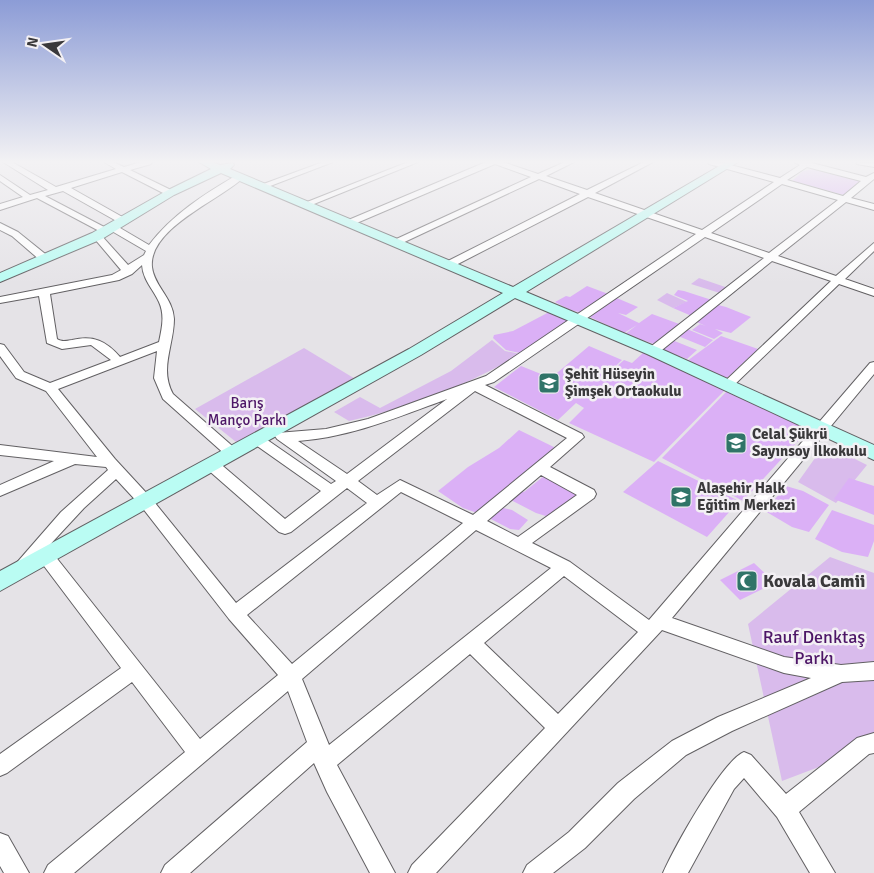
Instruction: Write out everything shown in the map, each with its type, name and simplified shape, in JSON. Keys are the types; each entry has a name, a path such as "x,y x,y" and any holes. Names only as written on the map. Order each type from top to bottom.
{"street":[{"path":"0,207 14,203"},
{"path":"47,203 110,229 128,272"},
{"path":"77,203 110,229 150,254"},
{"path":"0,278 110,229 154,203"},
{"path":"0,300 115,278 128,272 150,254 162,235 198,203"},
{"path":"303,203 653,351 874,453"},
{"path":"349,223 396,203"},
{"path":"395,243 481,203"},
{"path":"448,265 570,203"},
{"path":"612,203 874,293"},
{"path":"280,434 514,291 664,203"},
{"path":"8,577 258,440 280,434 326,434 372,422 490,379 748,203"},
{"path":"653,351 840,203"},
{"path":"859,203 874,207"},
{"path":"0,226 15,234 45,259"},
{"path":"727,385 874,246"},
{"path":"150,254 148,274 158,288 168,311 160,362 161,386 168,396 233,454"},
{"path":"44,292 51,341 55,345 65,345 86,340 94,341 102,345 118,361"},
{"path":"50,388 164,344"},
{"path":"0,348 20,375 50,388 114,467 146,502 236,614 292,677 334,786 383,873"},
{"path":"420,873 655,626 874,366"},
{"path":"56,873 577,437 474,385"},
{"path":"212,465 285,528 331,491 348,481 474,385"},
{"path":"280,434 377,502"},
{"path":"258,440 331,491"},
{"path":"0,450 75,457 114,467"},
{"path":"0,491 75,457"},
{"path":"8,577 114,467"},
{"path":"519,544 589,494 540,468"},
{"path":"236,614 400,485 564,567 655,626 784,665 842,674 874,671"},
{"path":"45,556 199,754"},
{"path":"174,873 321,754 471,643 564,567"},
{"path":"471,643 558,728"},
{"path":"0,766 134,670"},
{"path":"534,873 577,840 626,791 679,748 725,724 842,674"},
{"path":"785,809 864,745 874,743"},
{"path":"675,873 727,782 744,762 785,809 823,873"},
{"path":"0,844 17,873"}],"green space":[{"path":"699,278 731,289 723,294 691,284"},
{"path":"667,293 687,302 673,308 657,300"},
{"path":"492,340 505,351 521,354 480,376 438,394 394,409 349,421 334,412 360,397 380,408 451,371"},
{"name":"Barış Manço Parkı","path":"304,348 357,380 241,446 195,409"},
{"path":"825,444 867,465 836,503 798,482"},
{"name":"Rauf Denktaş Parkı","path":"830,557 874,573 874,746 782,781 748,624"}],"building":[{"path":"587,286 611,295 583,313 570,310 555,302 566,296 570,297"},
{"path":"678,290 715,301 694,317 673,308 688,301 674,295"},
{"path":"612,296 638,307 626,315 618,313 639,323 652,314 682,325 657,345 625,334 637,325 624,333 590,317 604,307 599,305"},
{"path":"714,304 751,317 731,333 715,329 723,333 714,339 692,330 700,324 706,326 694,321"},
{"path":"553,310 573,320 520,353 506,350 493,338 494,335 513,331"},
{"path":"687,329 713,340 705,347 678,336"},
{"path":"721,336 758,349 727,378 687,361"},
{"path":"672,340 697,350 687,359 662,350"},
{"path":"589,346 622,360 597,384 624,360 632,363 643,353 726,389 654,462 569,423 584,408 576,403 558,420 494,387 521,366 551,378"},
{"name":"Celal Şükrü Sayınsoy İlkokulu","path":"727,391 810,428 743,501 662,458"},
{"path":"519,430 560,450 483,515 463,508 438,491 468,467 499,448"},
{"name":"Alaşehir Halk Eğitim Merkezi","path":"658,461 739,501 707,537 623,492"},
{"path":"544,476 579,495 549,517 536,513 507,498 518,489 524,492"},
{"path":"849,478 874,486 874,515 834,499"},
{"path":"786,486 803,491 829,505 809,532 792,527 765,511"},
{"path":"499,507 512,510 528,520 519,530 510,529 489,518"},
{"path":"832,510 874,525 874,541 868,557 842,552 815,539"},
{"name":"Kovala Camii","path":"754,563 775,583 740,600 720,580"}],"place":[{"name":"Şehit Hüseyin Şimşek Ortaokulu","path":"549,383"},
{"name":"Celal Şükrü Sayınsoy İlkokulu","path":"736,443"},
{"name":"Alaşehir Halk Eğitim Merkezi","path":"681,497"},
{"name":"Kovala Camii","path":"747,581"}]}
